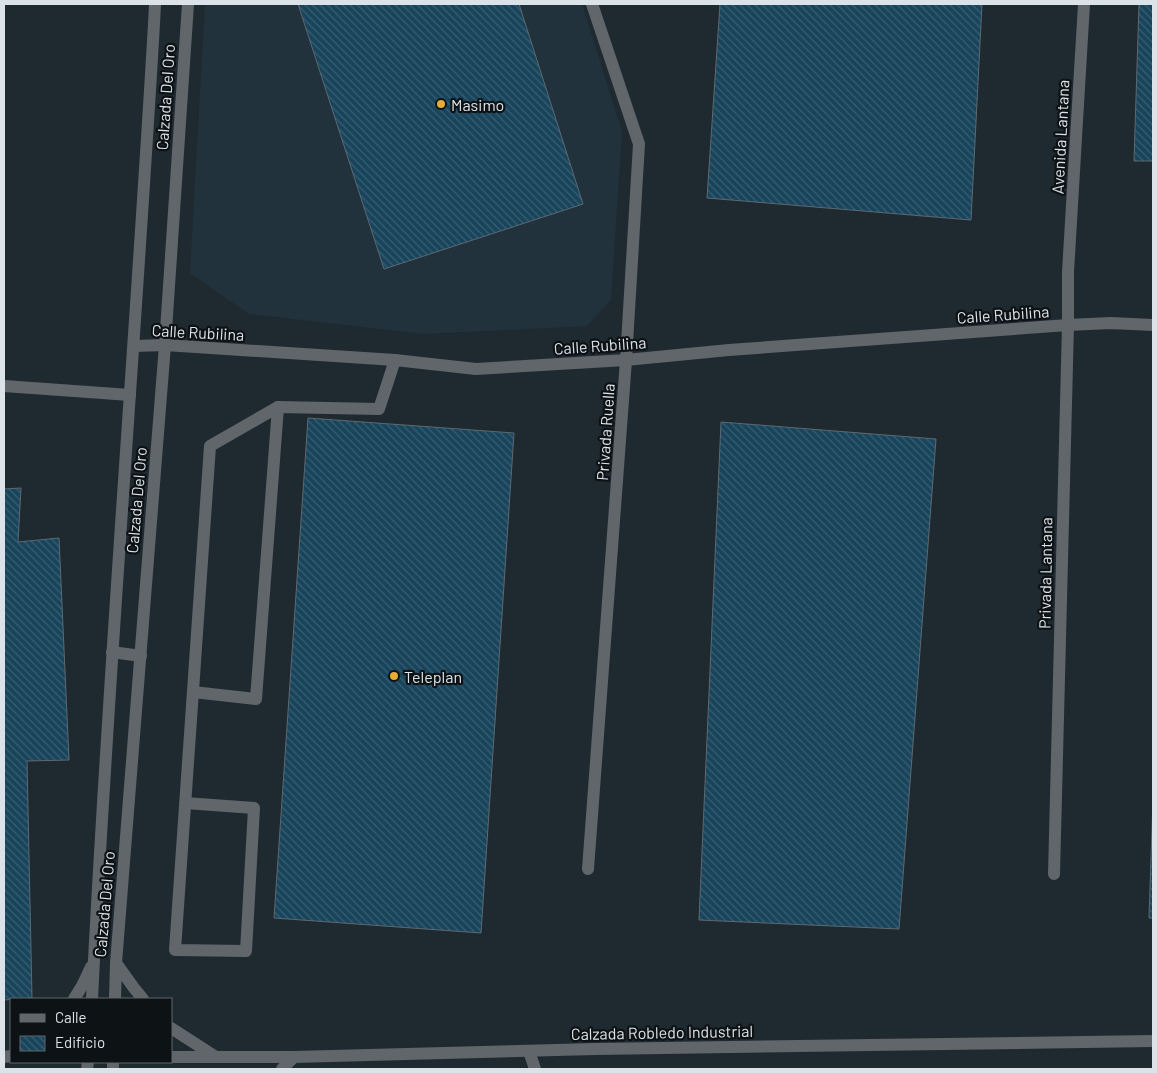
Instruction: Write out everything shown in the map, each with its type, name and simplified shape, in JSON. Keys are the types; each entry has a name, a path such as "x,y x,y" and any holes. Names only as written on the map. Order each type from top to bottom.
{"street":[{"name":"Calzada Del Oro","path":"92,998 112,652 134,346 155,4"},
{"name":"Calzada Del Oro","path":"115,998 116,963 165,345 188,4"},
{"name":"Privada Ruella","path":"588,869 626,360 639,144 592,4"},
{"name":"Avenida Lantana","path":"1068,272 1084,4"},
{"name":"Privada Lantana","path":"1054,874 1068,272"},
{"name":"Calle Rubilina","path":"134,346 165,345 395,360 476,369 626,360 729,350 1068,325 1110,323 1153,324"},
{"path":"185,803 254,808 246,951 175,950 185,803 210,446 278,407 379,409 395,360"},
{"path":"4,386 130,395"},
{"path":"193,692 256,699 278,407"},
{"path":"112,652 140,656"},
{"path":"75,998 94,960"},
{"path":"116,963 142,998"},
{"path":"172,1029 216,1057"},
{"name":"Calzada Robledo Industrial","path":"172,1057 294,1057 595,1049 1153,1041"},
{"path":"529,1051 535,1069"},
{"path":"282,1069 294,1057"}],"shaded area":[{"path":"205,4 582,4 622,132 611,300 587,326 424,334 249,314 190,273"}],"building":[{"name":"Masimo","path":"298,4 519,4 583,204 384,269"},
{"path":"720,4 982,4 971,220 707,198"},
{"path":"1139,4 1153,4 1153,161 1134,161"},
{"name":"Teleplan","path":"308,418 514,433 481,933 274,918"},
{"path":"721,422 936,439 899,929 699,920"},
{"path":"21,488 18,542 59,538 69,760 27,761 32,998 10,998 4,1000 4,489"},
{"path":"1153,799 1153,918 1149,918"}],"place":[{"name":"Masimo","path":"441,104"},
{"name":"Teleplan","path":"394,676"}]}
